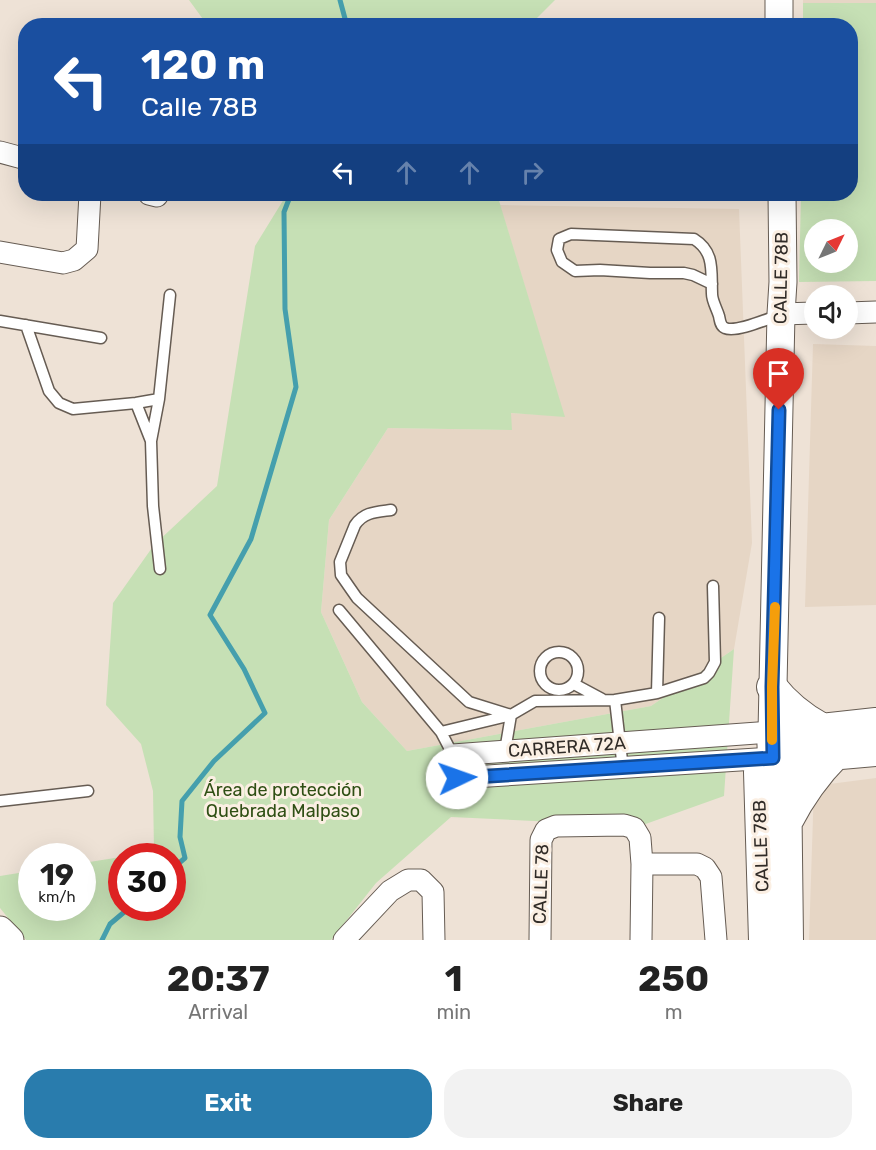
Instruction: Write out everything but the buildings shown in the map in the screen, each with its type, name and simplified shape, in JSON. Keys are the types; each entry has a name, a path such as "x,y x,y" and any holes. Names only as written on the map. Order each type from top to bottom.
{"main road":[{"path":"772,687 794,711 821,728"},
{"name":"CARRERA 72A","path":"773,745 794,732 876,723"},
{"name":"CARRERA 72A","path":"773,745 836,754 876,750"},
{"name":"CALLE 78B","path":"773,745 786,772 788,940"},
{"name":"CALLE 78B","path":"764,940 759,772 773,745"},
{"path":"787,822 811,782 836,754"}],"street":[{"path":"779,0 779,18"},
{"path":"0,152 18,157"},
{"path":"0,252 63,263 74,260 87,249 90,201"},
{"name":"CALLE 78B","path":"773,745 772,687 783,282 782,201"},
{"path":"858,313 876,312"},
{"path":"781,314 804,314"},
{"name":"CARRERA 72A","path":"619,743 773,745 623,769 457,778 448,767 453,755 619,743"},
{"name":"CALLE 78","path":"540,940 541,840 546,830 556,826 624,825 633,828 640,838 642,864"},
{"path":"641,940 642,864 697,864 705,867 711,876 716,940"},
{"path":"344,940 390,891 408,880 421,880 433,892 434,940"},
{"path":"0,930 10,940"}],"lane":[{"path":"712,284 693,274 684,273 574,271 562,262 557,250 559,239 572,234 694,239 703,245 709,254 712,284 712,296 722,325 726,328 737,329 781,314"},
{"path":"160,569 153,506 151,441 159,399 170,295"},
{"path":"0,321 101,338"},
{"path":"26,325 49,392 59,403 73,409 159,399"},
{"path":"136,403 151,441"},
{"path":"391,510 369,513 355,525 340,562 344,581 357,598 469,702 511,716"},
{"path":"535,701 615,700 657,693 704,678 715,662 713,586"},
{"path":"339,610 441,732 453,755"},
{"path":"657,693 659,618"},
{"path":"560,651 573,657 579,670 574,684 561,690 548,687 540,675 542,661 553,652 560,651"},
{"path":"574,684 602,699"},
{"path":"441,732 511,716 535,701 548,687"},
{"path":"615,700 623,769"},
{"path":"505,751 511,716"},
{"path":"0,801 88,791"}],"shaded area":[{"path":"803,0 876,0 876,3 803,3"},
{"path":"500,205 739,209 752,543 734,649 651,706 407,751 362,702 321,612 329,520 388,428 511,430 510,413 564,416"},
{"path":"813,344 876,346 876,605 805,607"},
{"path":"876,778 876,940 809,940 814,786"}],"green space":[{"path":"189,0 555,0 537,18 202,18"},
{"path":"803,3 876,3 876,281 799,282 801,201 858,201 858,18 803,18"},
{"name":"Área de protección Quebrada Malpaso","path":"283,201 499,201 565,417 511,413 512,430 388,428 329,520 321,612 362,702 407,751 651,706 734,649 724,796 640,826 451,817 376,883 331,940 26,940 0,908 0,876 18,873 18,921 96,921 96,861 108,859 108,921 186,921 186,843 154,843 153,791 141,744 106,705 113,603 154,545 217,486 255,246"}],"waterway":[{"path":"340,0 345,18"},
{"path":"181,843 182,801 214,761 265,713 244,669 210,615 251,539 296,387 285,309 284,212 288,201"},
{"path":"102,940 114,921"}],"slow traffic":[{"path":"772,740 775,607"}],"route":[{"path":"457,778 773,758 772,687 779,410"}]}
